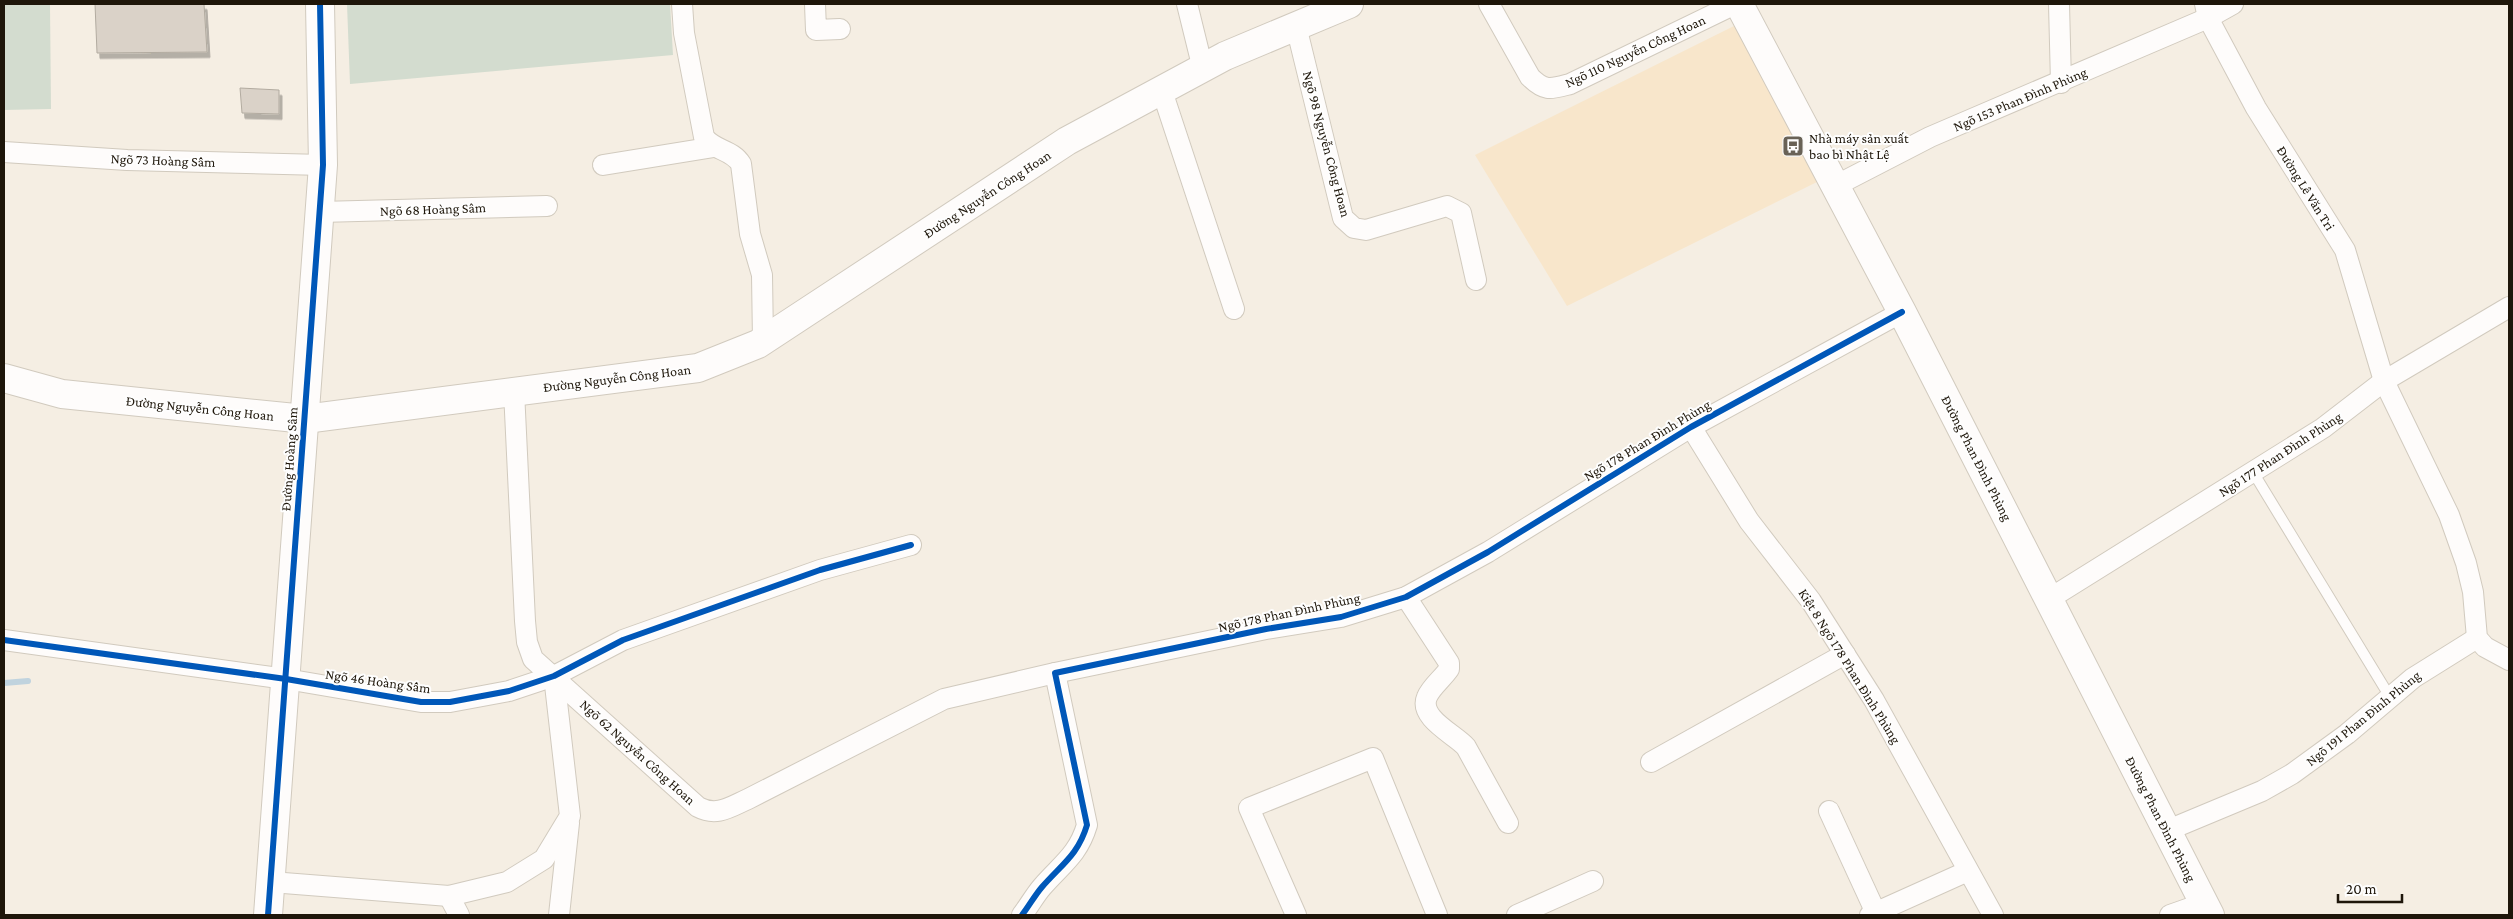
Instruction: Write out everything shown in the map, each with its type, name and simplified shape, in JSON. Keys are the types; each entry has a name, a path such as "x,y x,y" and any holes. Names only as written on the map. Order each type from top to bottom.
{"main road":[{"name":"Đường Hoàng Sâm","path":"268,915 323,165 320,4"},
{"name":"Đường Nguyễn Công Hoan","path":"4,378 62,394 304,419 698,368 763,341 1067,141 1225,56 1349,4"},
{"name":"Đường Phan Đình Phùng","path":"1740,4 1902,312 2207,909"}],"street":[{"path":"682,4 684,33 704,137 714,147 731,153 742,164 750,234 762,275 763,341"},
{"path":"815,4 816,30 840,29"},
{"path":"1187,4 1203,69"},
{"name":"Ngõ 110 Nguyễn Công Hoan","path":"1489,4 1530,77 1540,87 1551,89 1570,84 1735,4"},
{"path":"2058,4 2061,82"},
{"name":"Ngõ 153 Phan Đình Phùng","path":"1835,186 1930,137 2061,82 2206,11 2233,4"},
{"name":"Đường Lê Văn Tri","path":"2206,11 2256,108 2345,250 2384,381 2449,516 2470,581 2477,638"},
{"name":"Ngõ 98 Nguyễn Công Hoan","path":"1296,26 1343,218 1354,228 1366,230 1447,206 1454,208 1461,213 1476,280"},
{"path":"1162,91 1234,309"},
{"path":"603,165 714,147"},
{"name":"Ngõ 73 Hoàng Sâm","path":"4,152 127,160 323,165"},
{"name":"Ngõ 68 Hoàng Sâm","path":"320,212 546,206"},
{"name":"Ngõ 177 Phan Đình Phùng","path":"2048,599 2323,428 2384,381 2509,307"},
{"name":"Ngõ 178 Phan Đình Phùng","path":"1055,673 1266,629 1341,616 1406,597 1488,552 1691,427 1902,312"},
{"name":"Ngõ 62 Nguyễn Công Hoan","path":"514,391 526,642 533,659 698,807 709,813 720,811 748,799 944,700 1055,673"},
{"name":"Kiệt 8 Ngõ 178 Phan Đình Phùng","path":"1691,427 1749,521 1811,601 1845,654 1906,756 1994,915"},
{"name":"Ngõ 46 Hoàng Sâm","path":"4,640 286,679 420,702 450,702 509,691 554,676 623,640 820,570 912,545"},
{"path":"1406,597 1449,662 1449,669 1427,697 1426,705 1434,723 1458,738 1466,747 1508,823"},
{"path":"2477,638 2485,647 2509,660"},
{"name":"Ngõ 191 Phan Đình Phùng","path":"2166,830 2262,791 2292,774 2348,734 2431,664 2477,638"},
{"path":"1651,762 1845,654"},
{"path":"1022,915 1042,887 1071,858 1082,840 1087,825 1055,673"},
{"path":"554,676 570,816 560,915"},
{"path":"1296,915 1249,808 1373,758 1437,915"},
{"path":"1829,811 1873,914 1968,870"},
{"path":"271,882 449,896 507,882 544,859 570,816"},
{"path":"1517,915 1593,881"},
{"path":"449,896 459,915"},
{"path":"2170,915 2207,909"}],"lane":[{"path":"2253,472 2390,697"}],"shaded area":[{"path":"4,4 50,4 51,109 4,110"},
{"path":"347,4 670,4 673,55 350,84"},
{"name":"Nhà máy sản xuất bao bì Nhật Lệ","path":"1740,23 1819,181 1567,306 1475,155"}],"building":[{"path":"95,4 204,4 207,52 97,53"},
{"path":"240,88 279,90 279,114 242,113"}],"waterway":[{"path":"4,683 28,681"}],"cycle path":[{"path":"268,915 323,165 320,4"},
{"path":"1022,915 1039,890 1069,859 1079,844 1087,825 1055,673 1266,629 1341,617 1406,597 1488,552 1691,427 1902,312"},
{"path":"4,640 286,679 421,702 450,702 509,691 554,676 623,640 820,570 911,545"}],"place":[{"name":"Nhà máy sản xuất bao bì Nhật Lệ","path":"1793,146"}]}
